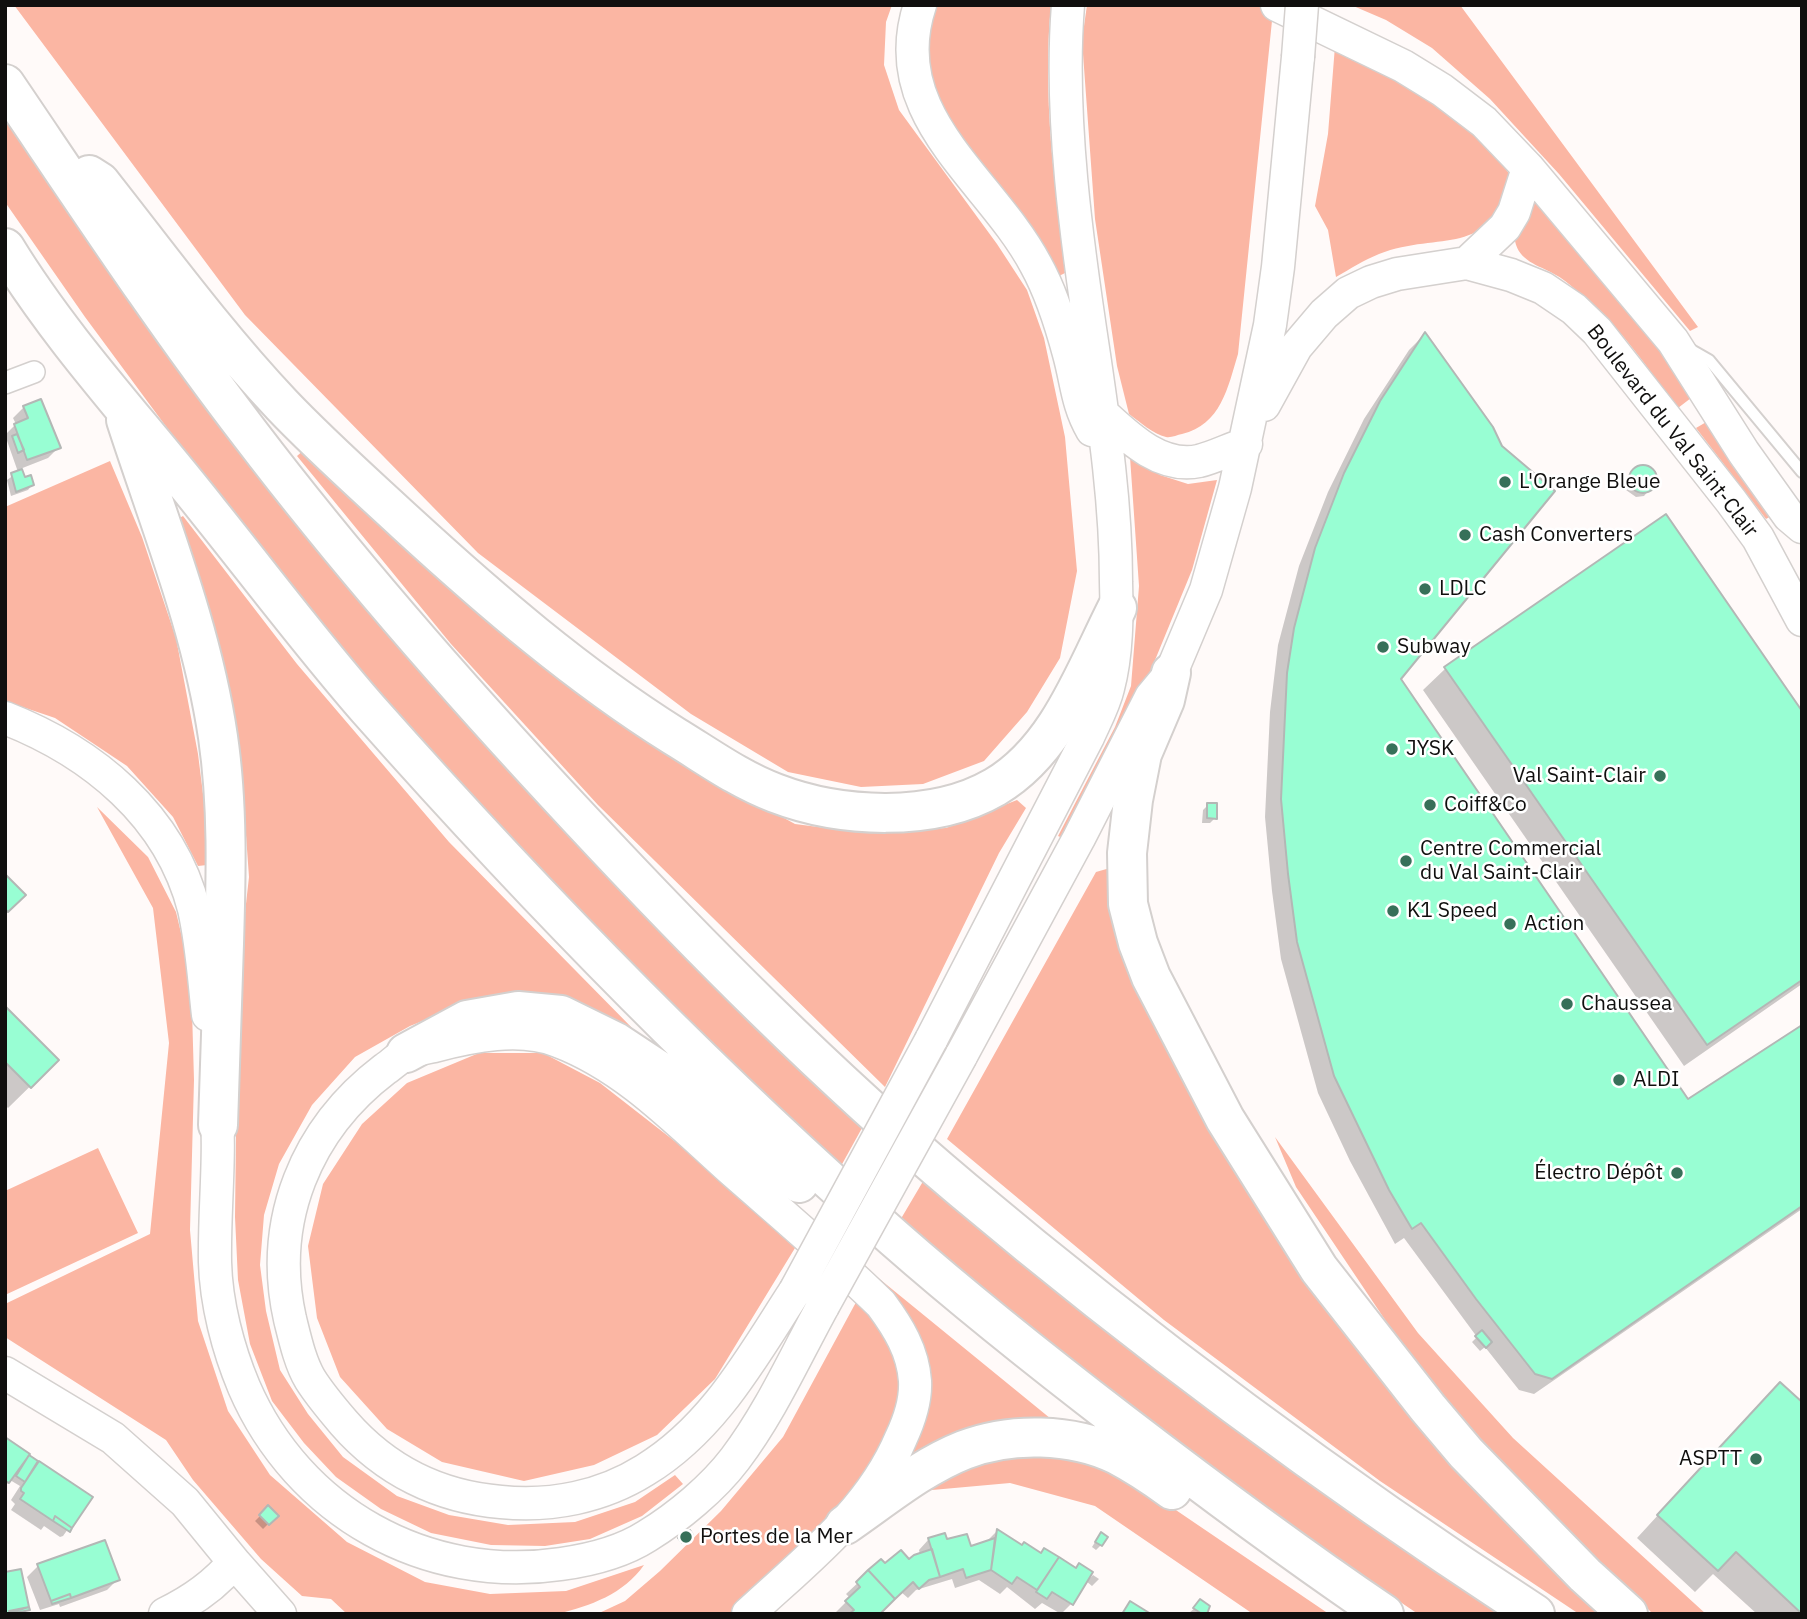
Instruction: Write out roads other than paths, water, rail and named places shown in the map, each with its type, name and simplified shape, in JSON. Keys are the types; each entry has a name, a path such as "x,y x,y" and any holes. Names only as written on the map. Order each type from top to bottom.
{"highway":[{"path":"5,84 156,305 250,434 466,697 682,928 803,1046 949,1177 1125,1322 1351,1492 1535,1614"},
{"path":"54,156 100,181 231,348 281,404 332,456 466,578 524,628 624,704 714,762 771,791 812,805 876,813 940,807 981,794 1009,777 1041,746 1074,695 1117,608"},
{"path":"5,248 24,279 121,405 162,451 367,707 484,835 619,976 786,1140 896,1240 1034,1356 1215,1495 1384,1614"},
{"path":"121,405 191,611 204,656 219,740 226,838 226,890 218,1125"},
{"path":"1171,673 1165,700 1142,754 1127,853 1128,904 1138,943 1151,977 1225,1119 1319,1269 1412,1389 1466,1453 1585,1575 1628,1614"},
{"path":"406,1053 467,1020 518,1012 561,1015 616,1042 669,1077 796,1182 896,1240"},
{"path":"845,1525 923,1471 947,1458 980,1445 1013,1439 1049,1439 1090,1445 1115,1454 1174,1491 1215,1495"}],"main road":[{"path":"920,5 912,36 911,64 924,106 944,142 1004,216 1036,264 1054,306 1070,355 1082,412 1110,461"},
{"path":"5,718 65,745 125,792 149,817 169,845 182,872 201,945 218,1125 215,1265 219,1304 233,1357 245,1388 264,1424 281,1447 324,1496 347,1515 413,1550 457,1562 537,1567 597,1556 646,1537 688,1506 725,1471 766,1410 1066,862 1151,697 1171,673 1206,590 1248,431 1270,326 1278,267 1298,57 1285,6"},
{"path":"1285,6 1403,66 1442,90 1484,122 1535,176 1673,341"},
{"path":"748,1614 845,1525 875,1489 905,1430 915,1381 908,1349 881,1304 660,1106 617,1071 550,1038 519,1034 469,1038 406,1053 343,1106 322,1134 306,1163 293,1197 285,1234 286,1300 308,1376 358,1438 384,1460 412,1478 479,1500 538,1504 566,1500 614,1486 644,1471 701,1426 727,1394 795,1291 931,1040 1099,713 1108,688 1117,608 1115,522 1110,461 1080,250 1069,139 1067,20"},
{"path":"1467,262 1506,227 1535,176"},
{"name":"Boulevard du Val Saint-Clair","path":"1248,431 1268,400 1277,378 1296,346 1324,314 1348,293 1397,274 1467,262 1511,275 1543,288 1574,309 1597,331 1751,529 1800,608"},
{"name":"Boulevard du Val Saint-Clair","path":"1673,341 1744,453 1790,516 1802,527"},
{"path":"1104,415 1139,445 1175,461 1196,461 1248,431"},
{"path":"5,1373 113,1438 185,1502 281,1614"},
{"path":"165,1614 184,1605 219,1580 234,1562"}],"street":[{"path":"5,383 34,372"}],"lane":[{"path":"1673,341 1709,360 1802,472"}],"place":[{"name":"L'Orange Bleue","path":"1505,482"},
{"name":"Cash Converters","path":"1465,535"},
{"name":"LDLC","path":"1425,589"},
{"name":"Subway","path":"1383,647"},
{"name":"JYSK","path":"1392,749"},
{"name":"Val Saint-Clair","path":"1660,776"},
{"name":"Coiff&Co","path":"1430,805"},
{"name":"Centre Commercial du Val Saint-Clair","path":"1406,861"},
{"name":"K1 Speed","path":"1393,911"},
{"name":"Action","path":"1510,924"},
{"name":"Chaussea","path":"1567,1004"},
{"name":"ALDI","path":"1619,1080"},
{"name":"Électro Dépôt","path":"1677,1173"},
{"name":"ASPTT","path":"1756,1459"},
{"name":"Portes de la Mer","path":"686,1537"}]}
